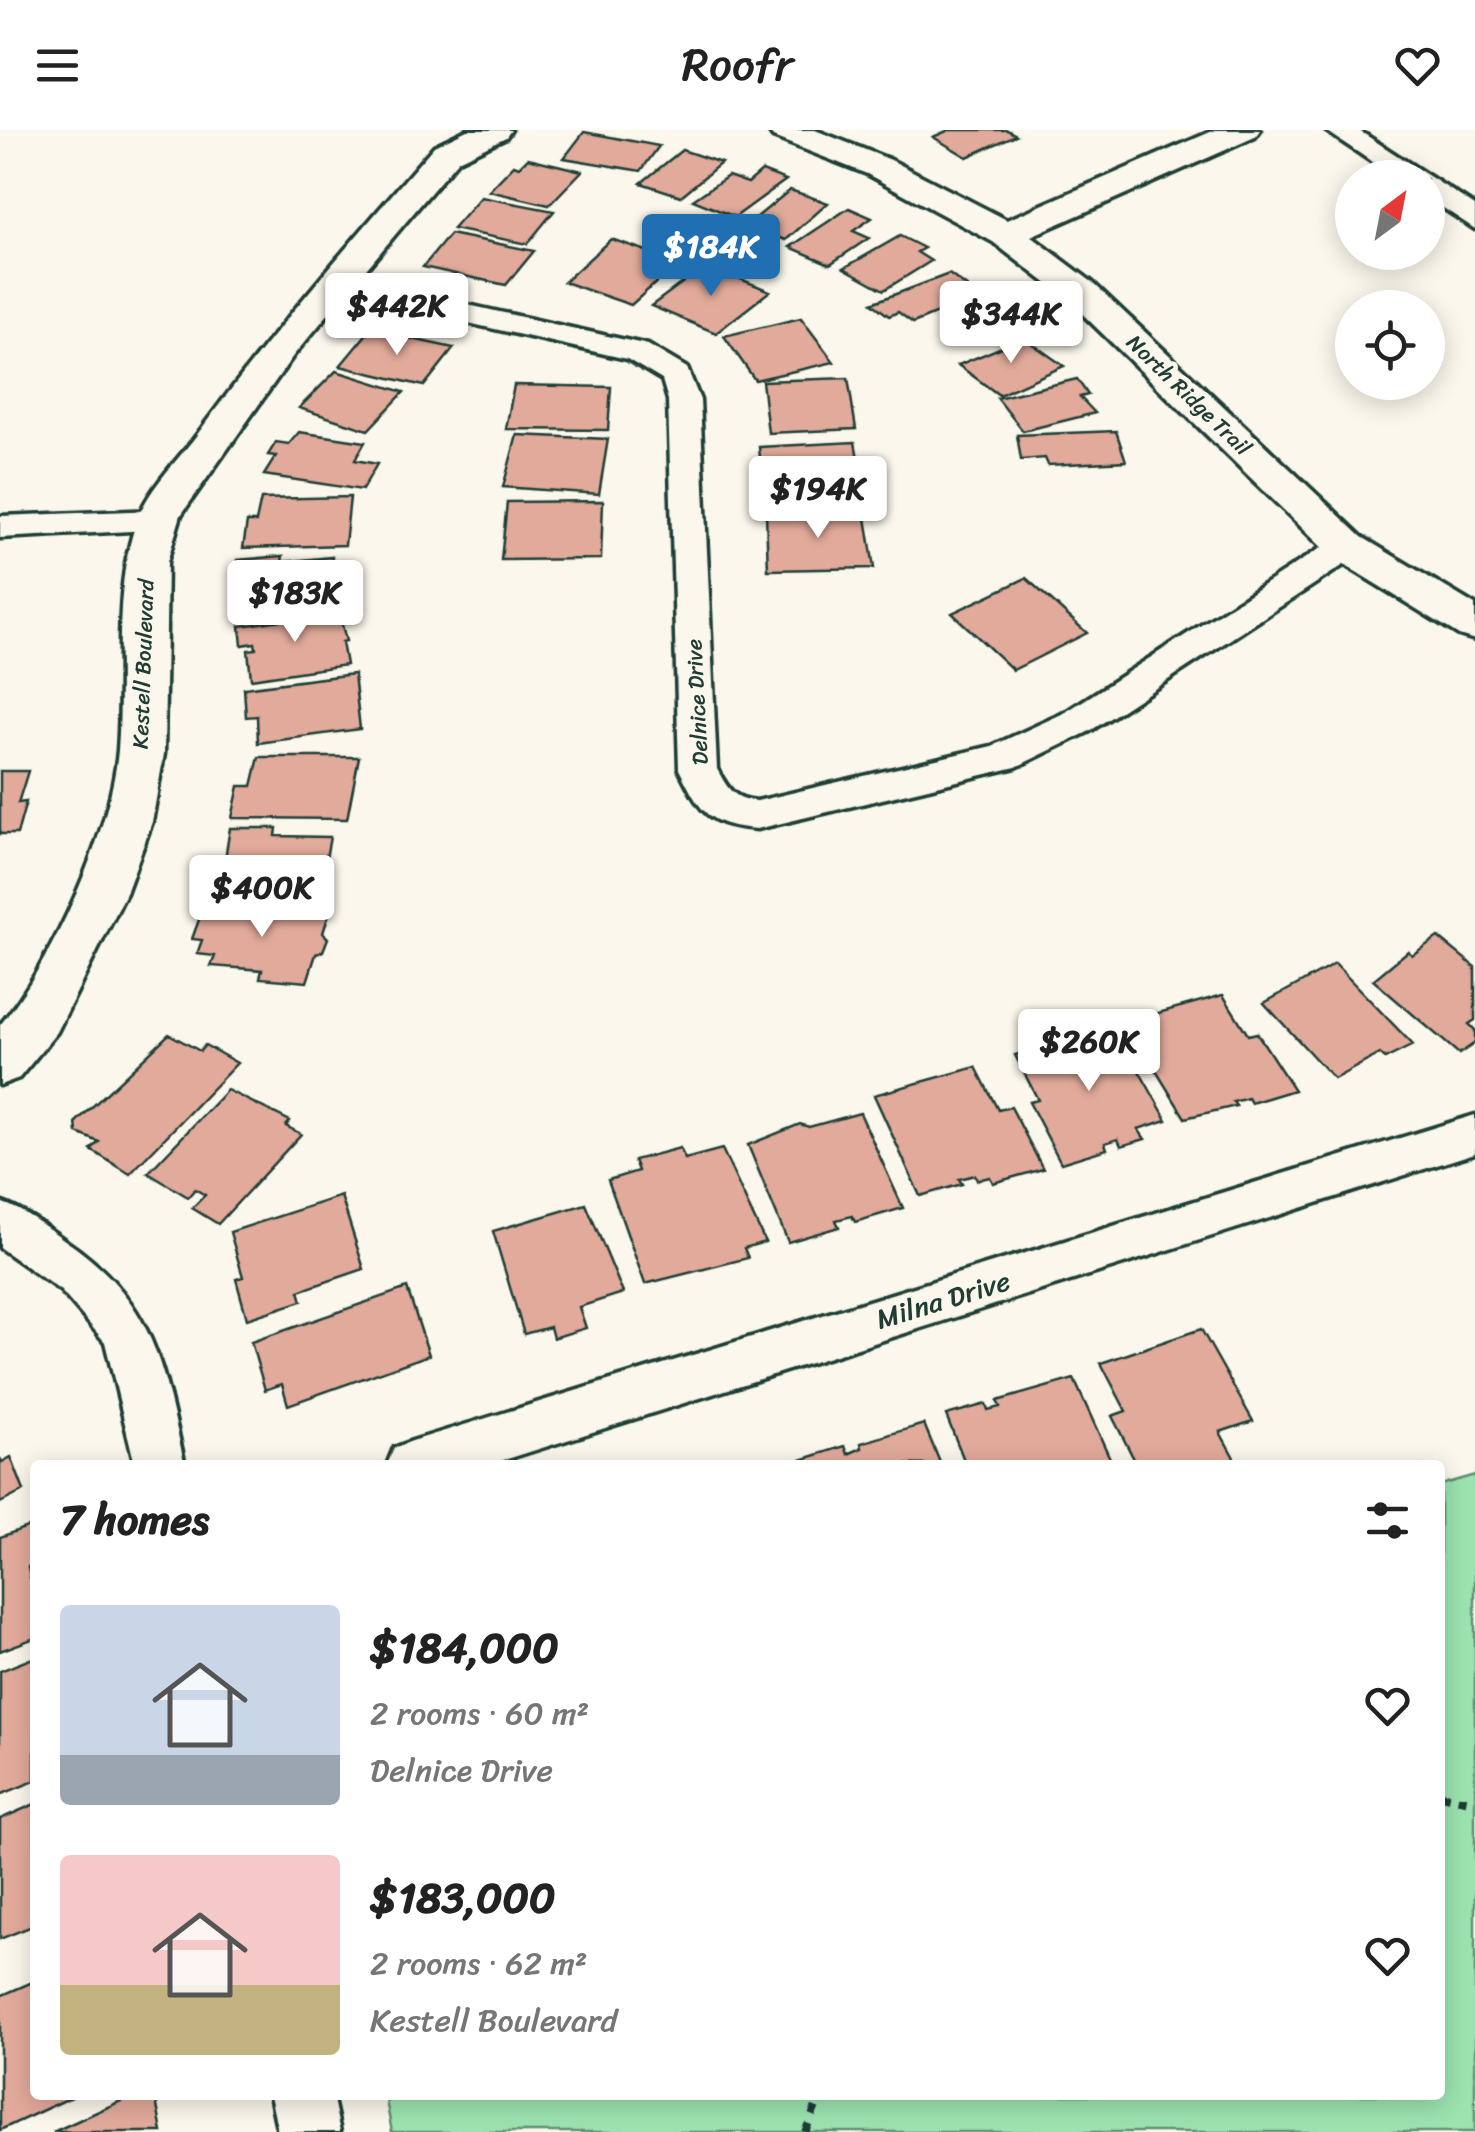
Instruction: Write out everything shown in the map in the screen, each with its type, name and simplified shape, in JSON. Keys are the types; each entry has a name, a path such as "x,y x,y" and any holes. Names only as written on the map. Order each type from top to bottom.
{"street":[{"name":"Kestell Boulevard","path":"0,1062 38,1017 101,893 128,822 141,754 143,596 156,521 222,424 446,141 494,130"},
{"name":"North Ridge Trail","path":"785,130 879,167 1006,234 1080,290 1347,547 1475,625"},
{"path":"1006,234 1243,130"},
{"path":"1339,130 1387,160"},
{"path":"1445,197 1475,220"},
{"name":"Delnice Drive","path":"333,284 637,352 676,375 684,400 698,769 709,795 733,813 771,813 986,762 1026,748 1077,722 1347,547"},
{"path":"0,527 156,521"},
{"name":"Milna Drive","path":"428,1460 1475,1134"},
{"path":"0,1222 84,1281 110,1310 132,1347 159,1460"},
{"path":"302,2100 309,2132"}],"path":[{"path":"1445,1796 1475,1802"},
{"path":"806,2132 818,2100"}],"green space":[{"path":"1475,1475 1475,2132 392,2132 386,2100 1445,2100 1445,1484"}],"building":[{"path":"949,130 1007,130 1016,135 967,157 933,137"},
{"path":"584,132 659,146 641,171 564,158"},
{"path":"682,150 721,163 681,196 641,183"},
{"path":"528,158 582,171 549,205 489,191 514,165 519,167"},
{"path":"762,171 786,180 735,217 693,200 728,176 748,183"},
{"path":"790,190 828,203 786,240 746,226"},
{"path":"481,197 554,211 527,244 453,229"},
{"path":"849,208 872,218 853,231 869,238 830,264 790,247"},
{"path":"450,234 534,251 506,285 423,267"},
{"path":"900,236 924,248 917,252 931,261 884,290 844,268"},
{"path":"611,239 679,262 631,305 564,282"},
{"path":"706,265 770,291 716,333 651,306"},
{"path":"949,274 979,296 913,323 898,312 889,316 872,303"},
{"path":"801,318 834,362 755,380 724,336"},
{"path":"370,330 454,348 424,386 340,366"},
{"path":"1024,338 1064,366 999,395 958,365"},
{"path":"336,371 404,392 368,430 299,408"},
{"path":"848,378 856,429 768,433 762,381"},
{"path":"1077,379 1088,395 1080,397 1095,413 1023,431 997,398"},
{"path":"514,385 611,387 608,430 506,429"},
{"path":"1116,431 1126,461 1048,465 1045,458 1021,460 1017,435"},
{"path":"299,432 365,442 355,460 377,464 362,490 264,475 276,456 268,455 276,442 289,444"},
{"path":"517,435 608,439 599,494 503,487"},
{"path":"855,442 865,496 764,500 759,447"},
{"path":"350,497 345,545 243,548 247,522 256,522 261,499"},
{"path":"603,501 601,559 501,560 507,502"},
{"path":"865,511 874,568 768,570 766,514"},
{"path":"283,556 282,562 332,557 332,603 247,611 248,594 242,594 242,588 238,588 238,560"},
{"path":"1026,578 1087,633 1013,670 952,613"},
{"path":"339,612 346,641 342,642 346,665 251,679 248,650 256,649 255,643 242,645 240,626"},
{"path":"354,674 360,729 258,743 257,716 246,717 244,688"},
{"path":"259,757 359,757 347,819 232,818 239,786 252,786"},
{"path":"0,771 28,771 18,803 26,802 17,834 0,834"},
{"path":"230,828 277,828 276,836 330,837 323,874 326,876 318,896 219,895"},
{"path":"205,903 329,914 323,933 328,938 323,951 316,954 307,982 260,978 262,970 211,966 215,956 197,954 202,940 192,939"},
{"path":"1438,937 1475,967 1475,1020 1469,1024 1475,1030 1475,1043 1459,1054 1373,980 1408,951 1412,955"},
{"path":"1335,964 1413,1045 1385,1059 1380,1054 1334,1079 1264,1003"},
{"path":"1223,995 1248,1035 1257,1033 1294,1090 1251,1103 1248,1098 1233,1102 1236,1106 1185,1118 1126,1022"},
{"path":"1114,1027 1167,1120 1138,1129 1145,1139 1121,1146 1118,1139 1105,1143 1107,1149 1061,1163 1029,1102 1038,1100 1015,1055"},
{"path":"169,1034 200,1051 205,1045 237,1063 130,1174 91,1150 99,1142 77,1133 76,1122"},
{"path":"976,1067 998,1110 1011,1107 1043,1169 993,1183 990,1177 977,1180 975,1175 959,1179 962,1184 920,1196 874,1095"},
{"path":"227,1090 290,1121 286,1126 301,1134 218,1224 192,1208 205,1195 195,1189 188,1197 148,1173"},
{"path":"860,1113 903,1208 855,1222 852,1216 836,1220 839,1227 788,1242 748,1145 800,1124 809,1127"},
{"path":"680,1148 685,1159 722,1149 765,1242 744,1248 748,1258 645,1284 608,1180 638,1171 634,1160"},
{"path":"341,1196 364,1269 299,1291 302,1301 247,1319 236,1279 243,1277 230,1232"},
{"path":"586,1204 623,1293 579,1307 586,1328 553,1338 550,1327 524,1334 493,1231"},
{"path":"407,1288 429,1355 288,1405 282,1384 265,1390 251,1342"},
{"path":"1201,1329 1253,1421 1220,1432 1235,1460 1134,1460 1112,1416 1126,1411 1101,1363"},
{"path":"1074,1379 1111,1460 964,1460 946,1415 986,1404 988,1410 1000,1407 997,1401"},
{"path":"924,1424 939,1460 801,1460 845,1446 848,1454 862,1448 861,1443"},
{"path":"11,1457 24,1491 0,1503 0,1458 2,1462"},
{"path":"30,1526 30,1640 0,1651 0,1537"},
{"path":"30,1659 30,1783 0,1795 0,1671"},
{"path":"30,1806 30,1927 0,1939 0,1819"},
{"path":"30,1983 30,2100 65,2100 0,2130 0,1996"},
{"path":"123,2100 156,2100 162,2132 53,2132"}]}
